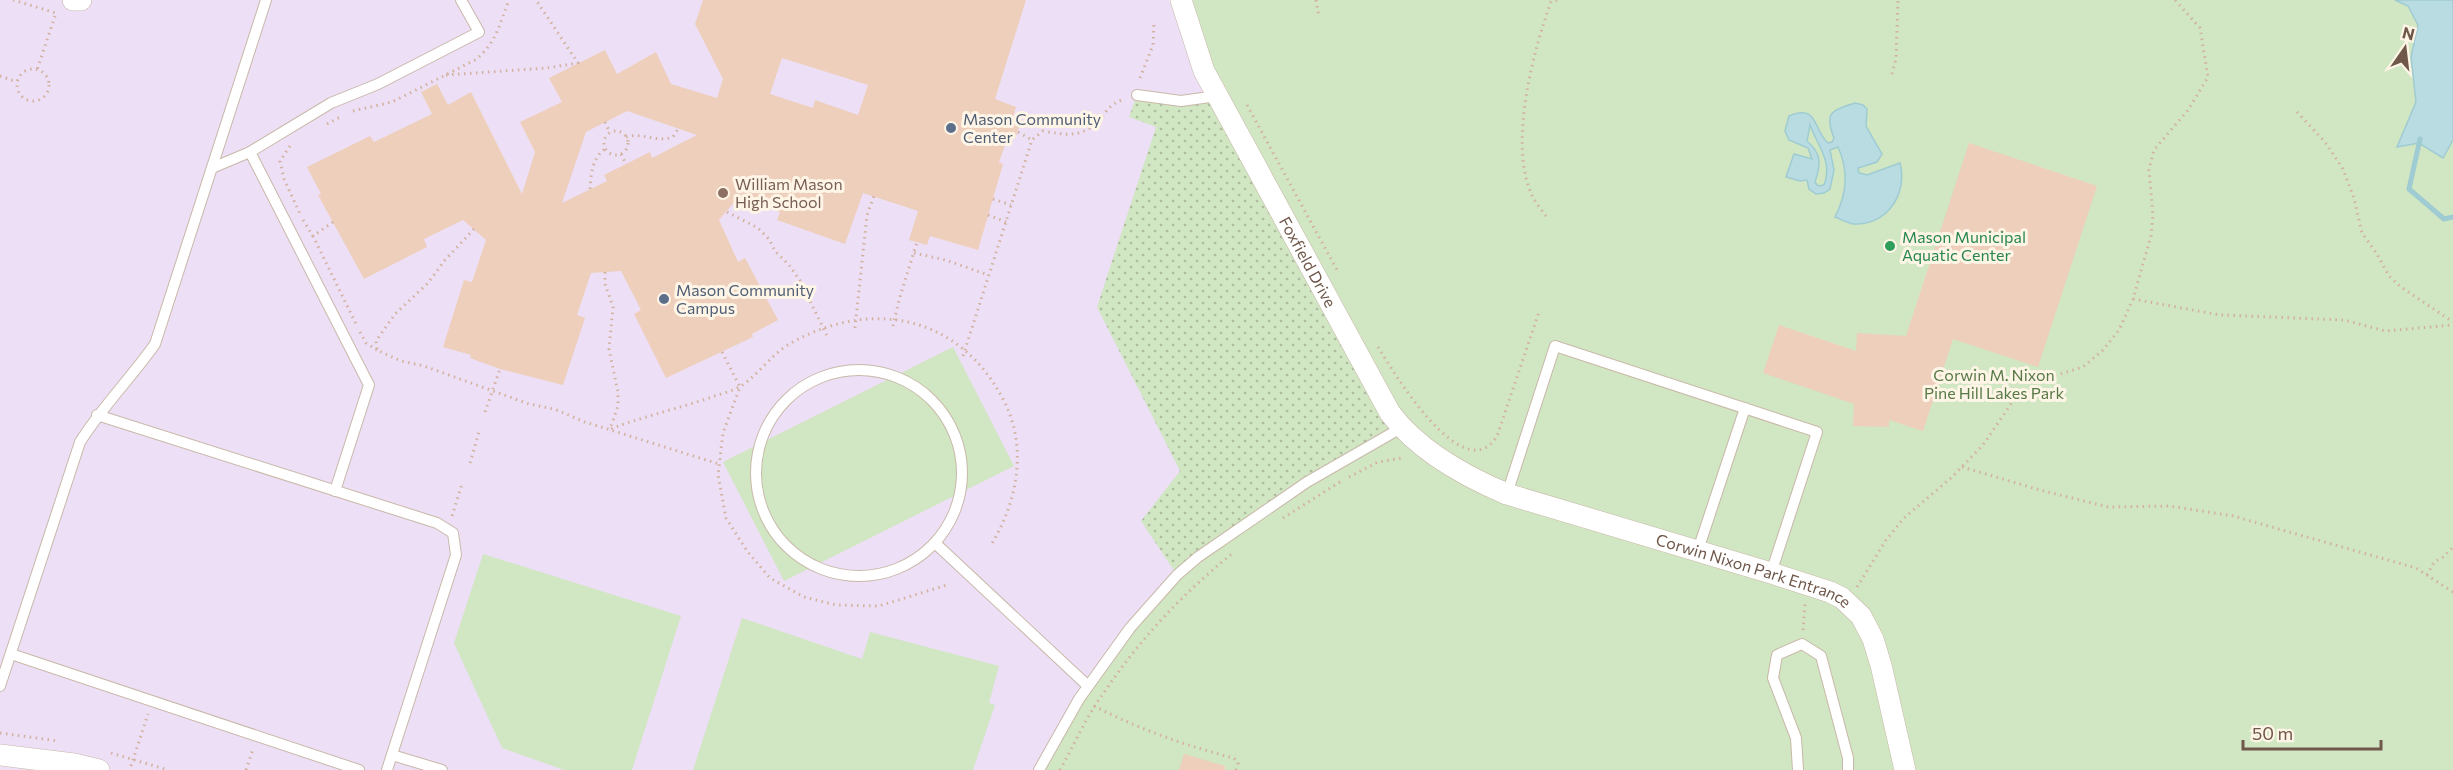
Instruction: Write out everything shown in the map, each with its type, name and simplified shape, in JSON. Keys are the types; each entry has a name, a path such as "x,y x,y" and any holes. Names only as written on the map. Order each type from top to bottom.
{"street":[{"path":"73,0 81,0"},
{"name":"Foxfield Drive","path":"1181,0 1204,71 1390,413 1401,428 1424,447 1485,485"},
{"name":"Corwin Nixon Park Entrance","path":"1485,485 1507,494 1807,584 1830,592 1846,602 1861,616 1873,639 1884,676 1905,770"},
{"path":"0,755 74,764 99,770"}],"lane":[{"path":"0,686 80,442 97,415 135,372 155,344 266,0"},
{"path":"212,168 250,152 331,103 378,84 478,32 461,0"},
{"path":"1137,95 1181,101 1217,96"},
{"path":"250,152 369,385 335,491"},
{"path":"1507,494 1555,346 1817,432 1771,573"},
{"path":"867,369 899,377 927,395 949,420 961,451 963,484 954,516 935,543 910,563 881,574 849,576 818,568 792,550 771,526 759,497 756,466 763,435 779,408 803,386 834,372 867,369"},
{"path":"1698,550 1745,408"},
{"path":"97,415 437,523 453,533 456,555 387,770"},
{"path":"1039,770 1088,686 1130,628 1177,575 1198,557 1307,482 1401,428"},
{"path":"935,543 1088,686"},
{"path":"1798,770 1796,738 1773,678 1777,655 1802,644 1821,656 1848,758 1848,770"},
{"path":"11,654 359,770"},
{"path":"392,755 442,770"}],"path":[{"path":"14,0 56,13 37,70"},
{"path":"443,75 547,68 578,63 536,0"},
{"path":"1316,0 1318,17"},
{"path":"1546,216 1531,193 1523,163 1523,131 1527,93 1540,33 1551,2 1557,0"},
{"path":"1892,74 1896,58 1898,0"},
{"path":"1846,602 1886,540 1904,518 1962,467 1983,445 2011,404 2044,379 2083,367 2103,350 2119,330 2133,299 2151,236 2153,216 2149,170 2154,150 2188,110 2208,77 2200,28 2175,0"},
{"path":"1140,78 1153,45 1154,21"},
{"path":"32,69 37,70 45,75 49,84 43,97 34,101 25,99 18,92 17,82 22,73 32,69"},
{"path":"0,76 17,82"},
{"path":"963,356 1032,140 1042,131 1076,135 1090,129 1111,104 1122,100"},
{"path":"1246,104 1337,271"},
{"path":"2297,112 2325,142 2343,169 2354,198 2362,233 2389,276 2453,324"},
{"path":"605,122 610,133"},
{"path":"626,137 636,134 663,140 673,137 678,129"},
{"path":"617,131 626,137 626,148 621,154 614,155 605,148 604,141 610,133 617,131"},
{"path":"1018,132 1032,140"},
{"path":"297,140 284,153 280,161 281,169 295,204 366,343 401,361 424,366 529,404 554,409 719,464"},
{"path":"590,189 594,163 599,153 605,148"},
{"path":"621,154 626,164"},
{"path":"855,328 858,318 867,215 874,196"},
{"path":"993,199 1011,204"},
{"path":"727,212 758,228 769,238 775,251 801,282 827,336"},
{"path":"988,215 1006,222"},
{"path":"313,236 333,222"},
{"path":"377,350 376,341 395,314 428,283 445,260 474,229"},
{"path":"893,326 917,242"},
{"path":"914,253 946,260 988,275"},
{"path":"605,272 605,284 613,307 609,349 618,392 618,406 610,429"},
{"path":"2133,299 2220,315 2344,320 2385,331 2453,324"},
{"path":"1377,344 1404,389 1424,416 1455,441 1469,449 1482,451 1490,446 1497,436 1539,312"},
{"path":"610,429 740,387 790,343 822,328 858,318 906,320 942,334 966,349 991,376 1010,413 1018,452 1015,491 1002,528 991,545"},
{"path":"722,352 740,387 723,433 719,464 718,475 726,518 747,551 770,578 804,597 836,605 879,606 947,585"},
{"path":"485,412 500,369"},
{"path":"470,463 479,432"},
{"path":"1276,522 1361,470 1378,462 1402,458 1403,451"},
{"path":"1962,467 2108,507 2170,506 2233,516 2415,568 2453,592"},
{"path":"452,516 462,484"},
{"path":"2427,575 2434,562 2453,547"},
{"path":"1060,770 1095,707 1144,638 1176,603 1234,552"},
{"path":"1802,644 1807,584"},
{"path":"130,766 152,701"},
{"path":"1089,703 1136,726 1234,758 1238,763 1236,770"},
{"path":"246,770 258,736"}],"shaded area":[{"name":"Mason Community Campus","path":"0,0 1181,0 1390,413 1039,770 0,770"}],"green space":[{"name":"Corwin M. Nixon Pine Hill Lakes Park","path":"1181,0 2453,0 2453,770 1039,770 1130,629 1198,557 1401,428 1204,71"},
{"path":"1137,95 1181,101 1217,96 1493,436 1177,575 1141,521 1180,471 1097,307 1156,127 1129,117"},
{"path":"953,347 1014,466 784,581 723,462"},
{"path":"483,554 681,616 632,770 564,770 502,748 454,643"},
{"path":"742,618 862,659 870,632 999,666 989,703 995,705 973,770 693,770"}],"water":[{"path":"2395,0 2453,0 2453,140 2443,158 2419,143 2397,147 2416,102 2411,57 2418,25 2408,6"},
{"path":"1855,103 1867,109 1866,126 1882,154 1877,162 1858,168 1859,173 1867,175 1900,163 1902,175 1898,196 1885,214 1876,220 1853,224 1835,217 1842,200 1845,182 1844,165 1838,147 1830,150 1834,170 1830,189 1816,194 1809,189 1807,180 1800,181 1786,177 1794,154 1812,159 1808,148 1789,140 1785,131 1789,116 1806,113 1814,119 1828,143 1832,142 1834,138 1830,118 1832,114","holes":["1810,125 1826,161 1824,185 1818,186 1815,182 1819,160 1815,150 1807,141"]}],"building":[{"name":"William Mason High School","path":"703,0 1026,0 995,99 1016,107 1012,121 1020,124 1015,139 1008,137 999,162 1003,164 978,250 930,236 927,245 909,240 918,211 863,193 845,244 777,220 780,212 737,199 719,220 738,262 745,258 778,320 752,334 753,337 666,378 634,314 641,310 621,271 591,273 577,315 585,318 563,385 500,369 470,358 471,355 443,347 464,280 472,282 486,240 463,220 424,239 427,247 364,279 318,195 321,194 307,167 370,136 374,142 432,114 421,92 437,84 448,105 471,92 522,194 535,152 520,122 562,102 549,78 605,50 617,74 656,52 671,84 717,98 723,79 695,24","holes":["782,58 868,85 858,115 815,100 813,108 770,94","627,111 697,135 652,158 650,152 604,175 607,181 562,203 586,132"]},
{"name":"Mason Municipal Aquatic Center","path":"1969,143 2097,186 2038,367 1953,339 1923,431 1889,420 1889,427 1853,426 1854,404 1763,373 1779,325 1856,351 1857,333 1906,336"},
{"path":"1184,754 1225,766 1225,770 1179,770"}],"waterway":[{"path":"2420,139 2409,189 2444,219 2453,217"}],"place":[{"name":"Mason Community Center","path":"951,128"},
{"name":"William Mason High School","path":"723,193"},
{"name":"Mason Municipal Aquatic Center","path":"1890,246"},
{"name":"Mason Community Campus","path":"664,299"}]}
